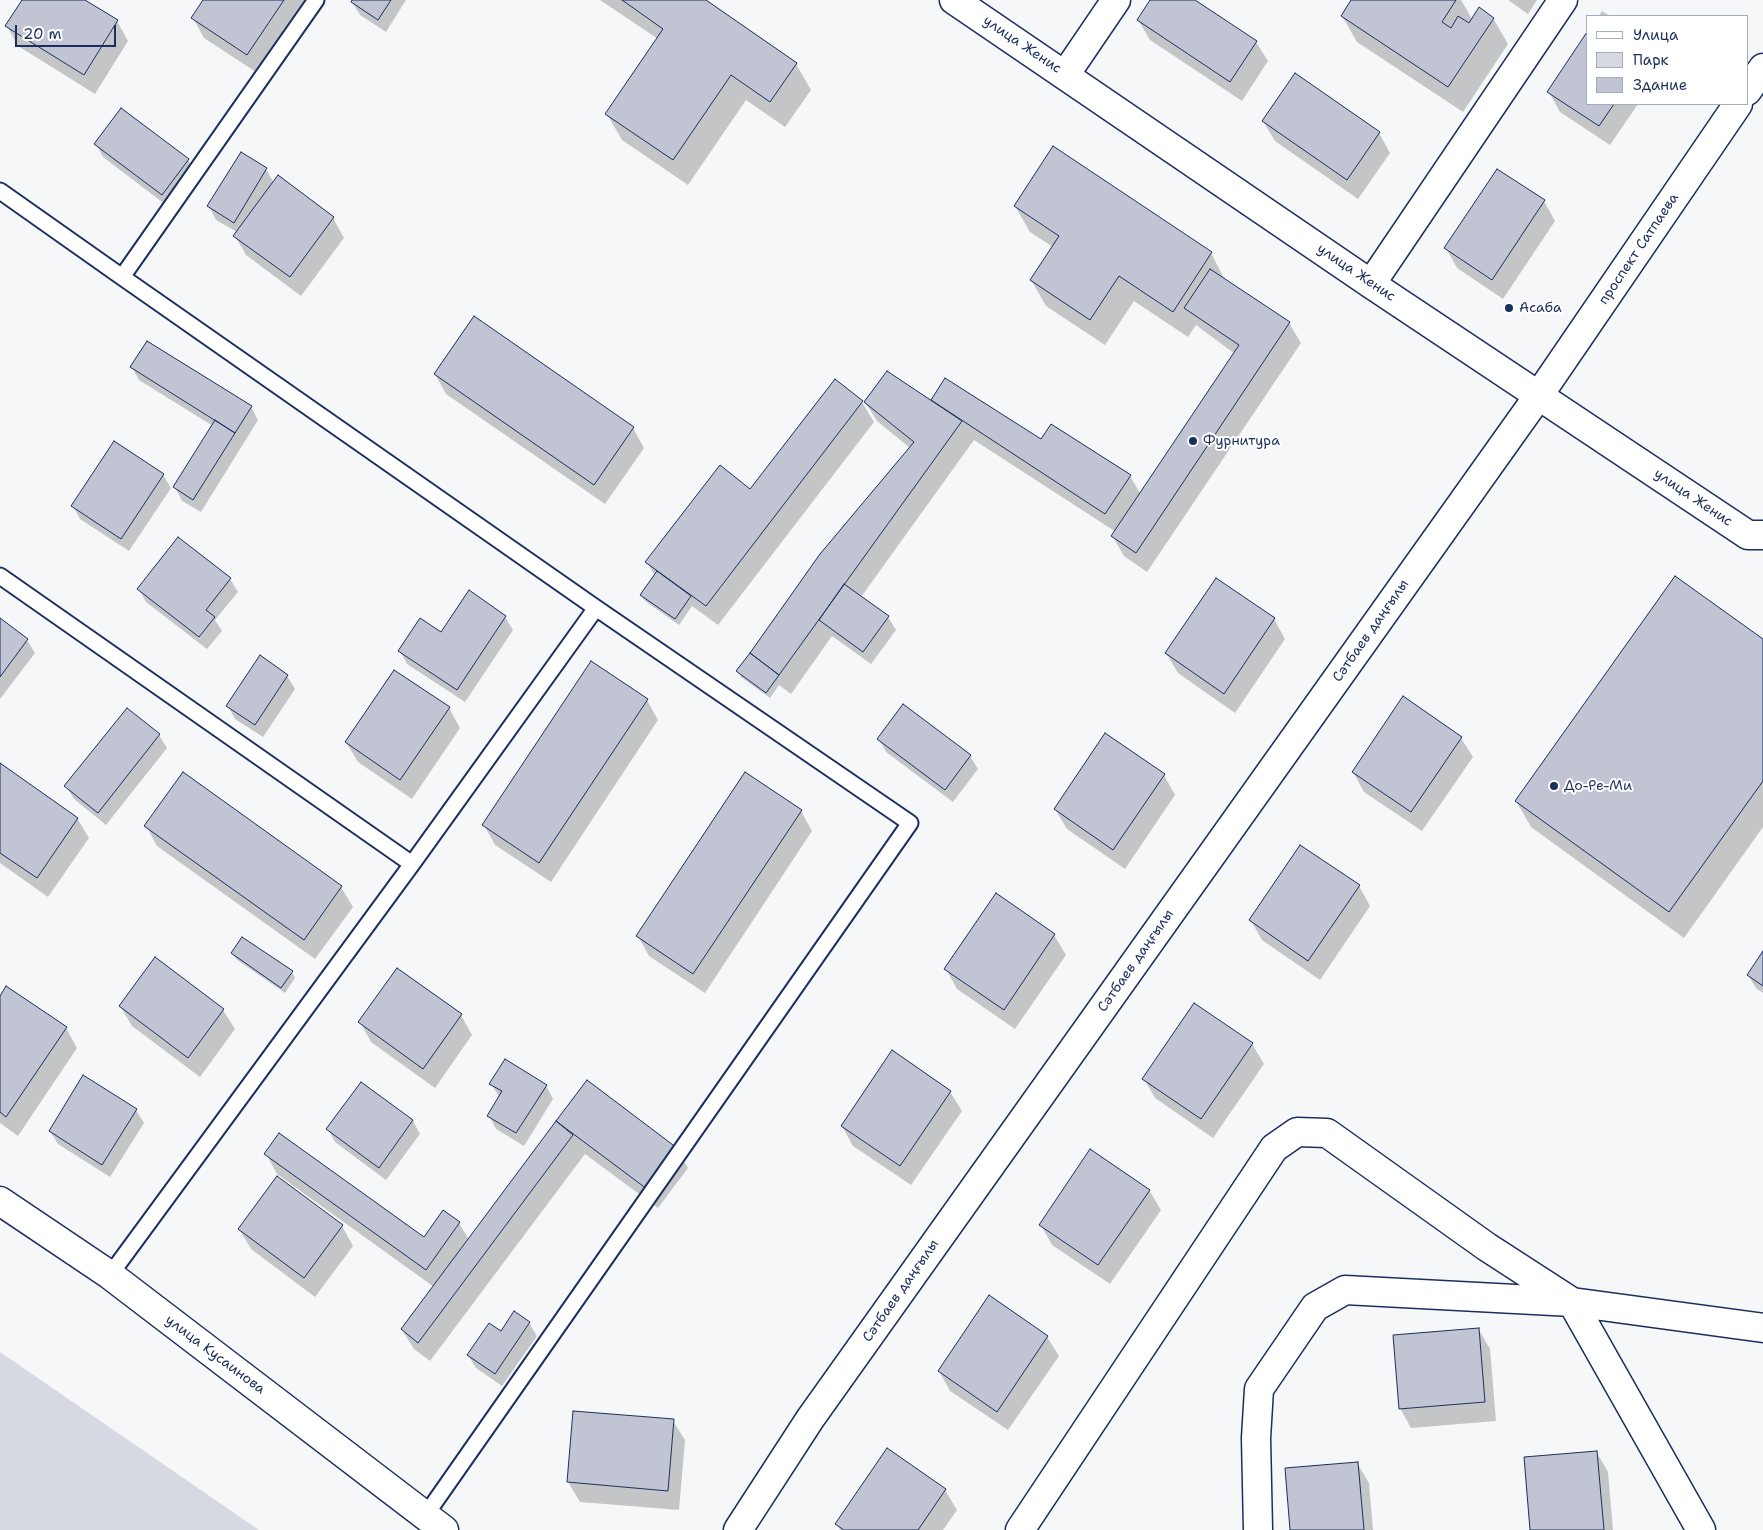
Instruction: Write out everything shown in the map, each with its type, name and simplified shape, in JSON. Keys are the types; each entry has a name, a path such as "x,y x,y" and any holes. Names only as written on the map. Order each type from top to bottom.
{"street":[{"name":"улица Женис","path":"954,0 1371,284 1539,394 1748,535 1763,535"},
{"path":"1065,75 1116,0"},
{"path":"1371,284 1563,0"},
{"path":"1748,90 1763,68"},
{"name":"проспект Сатпаева","path":"1539,394 1737,105"},
{"name":"Сәтбаев даңғылы","path":"738,1530 810,1419 1539,394"},
{"path":"1020,1530 1274,1148 1297,1132 1327,1133 1487,1247 1572,1302 1701,1530"},
{"name":"улица Кусаинова","path":"0,1201 110,1275 434,1525"},
{"path":"1258,1530 1256,1438 1259,1389 1315,1307 1345,1290 1572,1302 1763,1328"}],"lane":[{"path":"122,277 316,0"},
{"path":"0,191 596,608 910,824 434,1525"},
{"path":"0,576 412,864"},
{"path":"110,1275 412,864 596,608"}],"green space":[{"path":"0,1352 259,1530 0,1530"}],"building":[{"path":"22,0 85,0 118,20 84,75 5,26"},
{"path":"203,0 284,0 247,55 191,18"},
{"path":"352,0 391,0 378,20 351,2"},
{"path":"622,0 706,0 797,63 770,102 731,75 673,160 605,114 663,29"},
{"path":"1150,0 1195,0 1257,41 1230,82 1137,20"},
{"path":"1351,0 1456,0 1442,22 1451,28 1458,16 1469,23 1479,7 1494,18 1448,87 1341,16"},
{"path":"1586,34 1586,105 1613,105 1599,126 1547,92"},
{"path":"1295,73 1380,132 1347,180 1262,121"},
{"path":"121,108 189,159 162,195 94,144"},
{"path":"1053,146 1212,252 1173,312 1119,276 1090,320 1030,280 1059,236 1014,206"},
{"path":"241,152 267,168 234,223 207,206"},
{"path":"1497,169 1545,200 1492,280 1444,248"},
{"path":"278,175 334,217 290,277 233,236"},
{"name":"Фурнитура","path":"1210,269 1290,322 1136,553 1111,536 1239,345 1184,308"},
{"path":"474,316 634,427 594,485 434,374"},
{"path":"147,341 252,406 235,433 130,367"},
{"path":"887,371 962,421 779,675 750,653 820,554 914,442 864,402"},
{"path":"945,378 1041,439 1051,424 1131,475 1105,514 931,400"},
{"path":"835,379 863,401 706,606 645,562 720,465 750,489"},
{"path":"215,420 235,433 193,500 173,487"},
{"path":"114,441 164,474 121,539 71,506"},
{"path":"178,537 231,578 206,610 215,617 199,637 137,589"},
{"path":"657,571 691,596 675,619 640,595"},
{"path":"1675,576 1763,639 1763,781 1669,912 1515,801"},
{"path":"1216,578 1275,618 1224,694 1165,653"},
{"path":"844,584 889,616 863,652 819,620"},
{"path":"469,590 506,616 457,690 398,651 420,618 441,632"},
{"path":"0,618 28,639 0,677"},
{"path":"750,653 779,675 766,693 736,671"},
{"path":"260,655 288,675 255,725 226,706"},
{"path":"591,661 648,699 539,863 482,825"},
{"path":"394,670 450,707 400,780 345,742"},
{"path":"1403,696 1462,737 1411,812 1352,772"},
{"path":"903,704 971,755 945,790 877,739"},
{"path":"127,708 160,734 98,813 64,786"},
{"path":"1105,733 1165,774 1113,850 1054,809"},
{"path":"0,763 78,818 37,878 0,853"},
{"path":"183,772 342,886 304,940 144,826"},
{"path":"745,772 802,810 693,974 636,936"},
{"path":"1300,845 1360,885 1308,961 1249,920"},
{"path":"996,893 1055,934 1004,1010 944,969"},
{"path":"242,937 293,971 281,988 231,953"},
{"path":"1763,951 1763,986 1747,975"},
{"path":"155,957 224,1009 188,1058 119,1006"},
{"path":"397,968 462,1014 423,1069 358,1022"},
{"path":"6,986 67,1027 6,1117 0,1112 0,996"},
{"path":"1194,1003 1253,1043 1201,1119 1142,1079"},
{"path":"892,1050 951,1091 900,1166 841,1126"},
{"path":"505,1059 547,1085 516,1133 487,1116 502,1091 489,1084"},
{"path":"83,1075 137,1109 102,1165 49,1131"},
{"path":"587,1080 677,1148 647,1189 556,1121"},
{"path":"361,1082 413,1120 379,1168 326,1129"},
{"path":"556,1121 573,1135 418,1343 401,1329"},
{"path":"279,1133 424,1237 443,1210 460,1222 426,1270 264,1154"},
{"path":"1090,1149 1150,1190 1098,1265 1039,1225"},
{"path":"277,1176 343,1225 304,1278 238,1229"},
{"path":"989,1295 1048,1336 997,1412 938,1371"},
{"path":"514,1311 530,1322 495,1374 467,1355 489,1323 501,1331"},
{"path":"1479,1328 1485,1402 1399,1409 1393,1335"},
{"path":"573,1411 674,1419 668,1491 567,1482"},
{"path":"887,1448 946,1489 918,1530 844,1530 835,1524"},
{"path":"1597,1451 1604,1530 1530,1530 1524,1457"},
{"path":"1358,1462 1364,1530 1290,1530 1285,1468"}],"place":[{"name":"Асаба","path":"1509,308"},
{"name":"Фурнитура","path":"1193,441"},
{"name":"До-Ре-Ми","path":"1554,786"}]}
